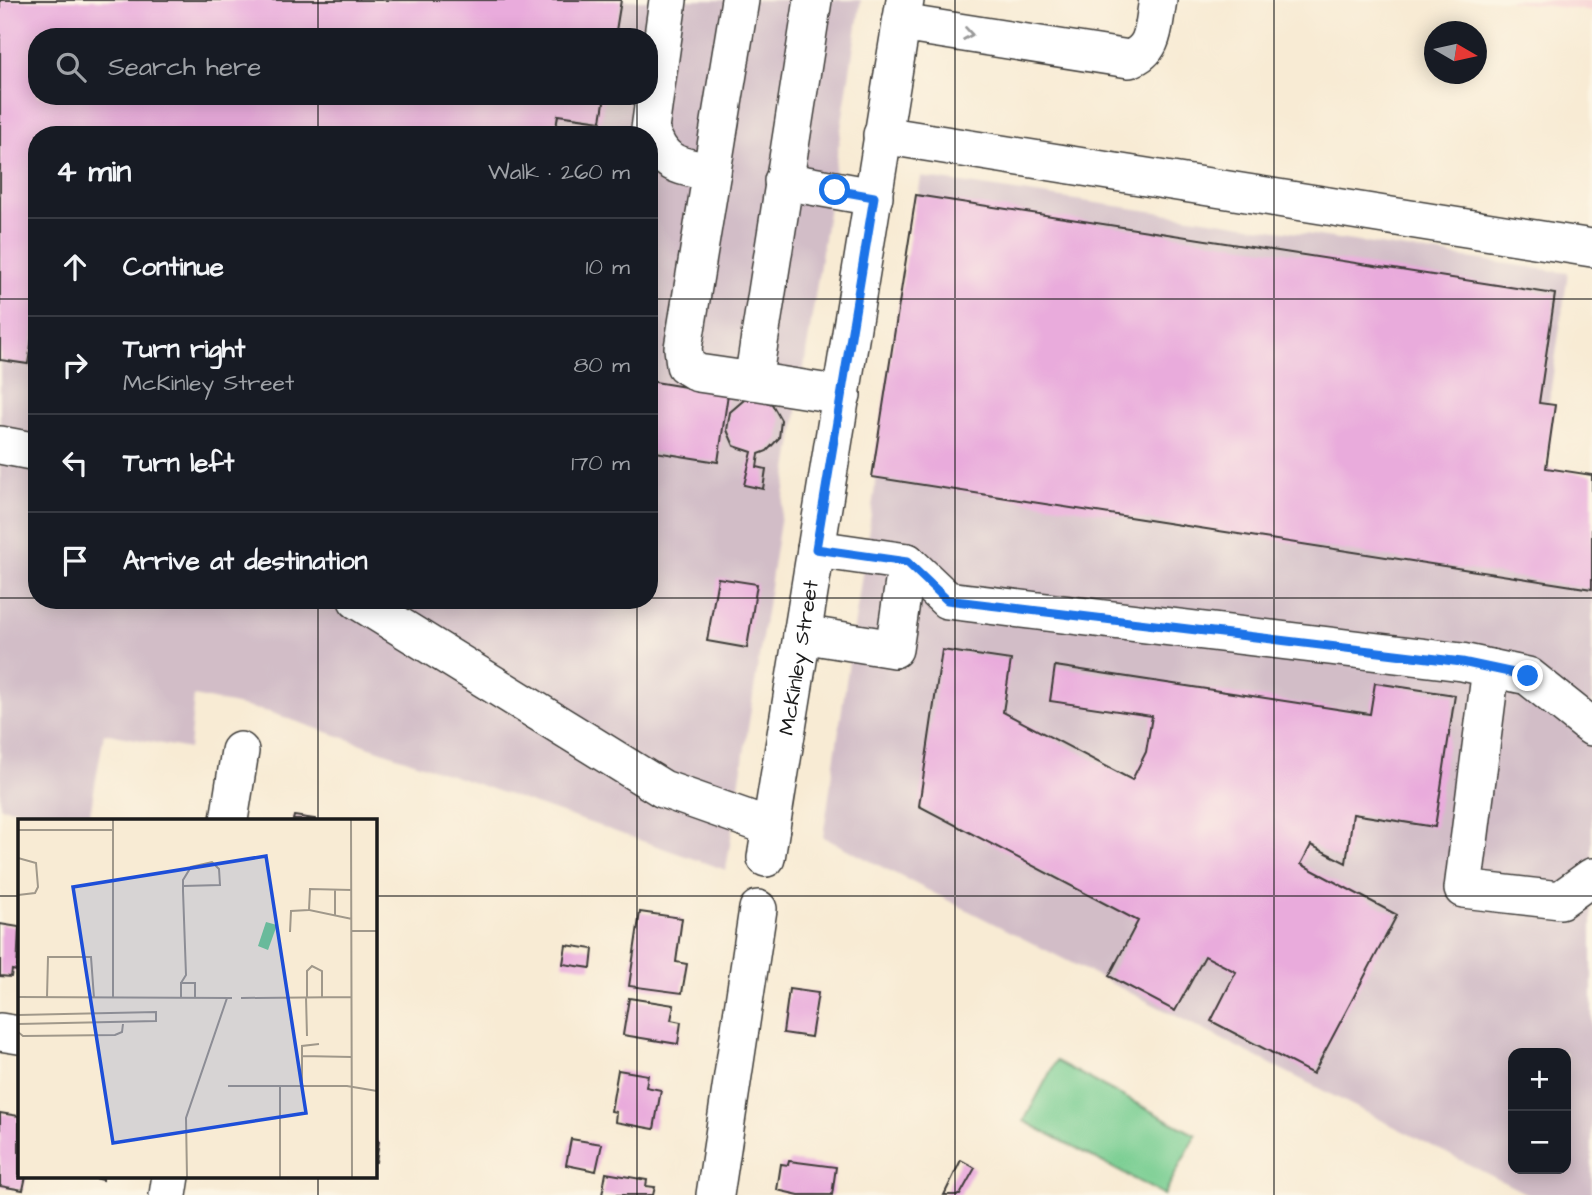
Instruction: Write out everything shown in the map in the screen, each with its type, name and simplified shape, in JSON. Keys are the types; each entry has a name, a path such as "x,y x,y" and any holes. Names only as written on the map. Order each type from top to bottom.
{"street":[{"path":"658,72 668,0"},
{"path":"740,0 683,348 685,365 698,373 842,395"},
{"path":"753,380 813,0"},
{"path":"903,11 1129,59 1141,55 1150,44 1158,0"},
{"name":"McKinley Street","path":"372,609 663,789 769,842 903,11"},
{"path":"651,126 653,105"},
{"path":"882,135 1592,248"},
{"path":"658,149 667,160 712,172"},
{"path":"783,181 874,197"},
{"path":"0,445 28,450"},
{"path":"816,549 907,562 947,600 1491,668 1528,676 1592,727"},
{"path":"802,634 894,649 907,562"},
{"path":"1491,668 1463,890 1560,900 1592,877"},
{"path":"229,819 240,751"},
{"path":"715,1195 758,909"},
{"path":"0,1032 18,1035"}],"shaded area":[{"path":"0,0 861,0 726,870 269,712 194,696 189,749 104,733 89,819 0,807"},
{"path":"1592,0 1592,11 1510,1"},
{"path":"921,177 1568,273 1538,475 1592,484 1592,1195 1529,1195 823,837"}],"green space":[{"path":"1056,1061 1196,1135 1164,1195 1024,1121"}],"building":[{"path":"0,0 621,0 616,28 28,28 28,105 604,105 601,121 558,115 556,126 28,126 28,364 0,360"},
{"path":"916,195 1555,294 1539,403 1555,405 1546,468 1592,475 1592,589 872,477"},
{"path":"658,382 728,394 718,462 658,452"},
{"path":"754,398 772,404 781,420 779,438 767,451 759,454 757,467 766,469 763,489 744,485 752,452 734,446 727,430 730,412 744,400"},
{"path":"718,578 757,584 747,648 707,641"},
{"path":"942,650 1011,660 1003,712 1132,780 1146,752 1152,716 1050,701 1055,666 1370,714 1375,683 1455,695 1435,827 1353,814 1346,863 1311,845 1301,864 1397,915 1313,1074 1211,1021 1236,972 1205,956 1175,1011 1109,976 1138,921 919,806"},
{"path":"294,816 315,819 293,819"},
{"path":"640,912 682,918 676,962 687,964 682,993 629,986"},
{"path":"0,924 18,927 17,971 12,970 11,977 0,976"},
{"path":"566,945 593,949 591,968 563,964"},
{"path":"789,989 818,993 811,1037 783,1033"},
{"path":"629,998 674,1005 671,1020 681,1022 678,1044 623,1035"},
{"path":"618,1070 648,1075 646,1087 661,1090 654,1129 615,1122 616,1112 611,1111"},
{"path":"0,1113 18,1116 18,1178 26,1178 23,1190 0,1186"},
{"path":"571,1139 602,1144 596,1171 566,1165"},
{"path":"376,1140 379,1141 376,1162"},
{"path":"961,1160 975,1168 960,1195 944,1195"},
{"path":"789,1161 836,1167 832,1195 799,1195 777,1190 781,1164 788,1165"},
{"path":"606,1173 647,1180 646,1186 655,1187 653,1195 602,1195"}],"route":[{"path":"835,190 874,197 816,549 907,562 947,600 1462,662 1528,676"}]}
